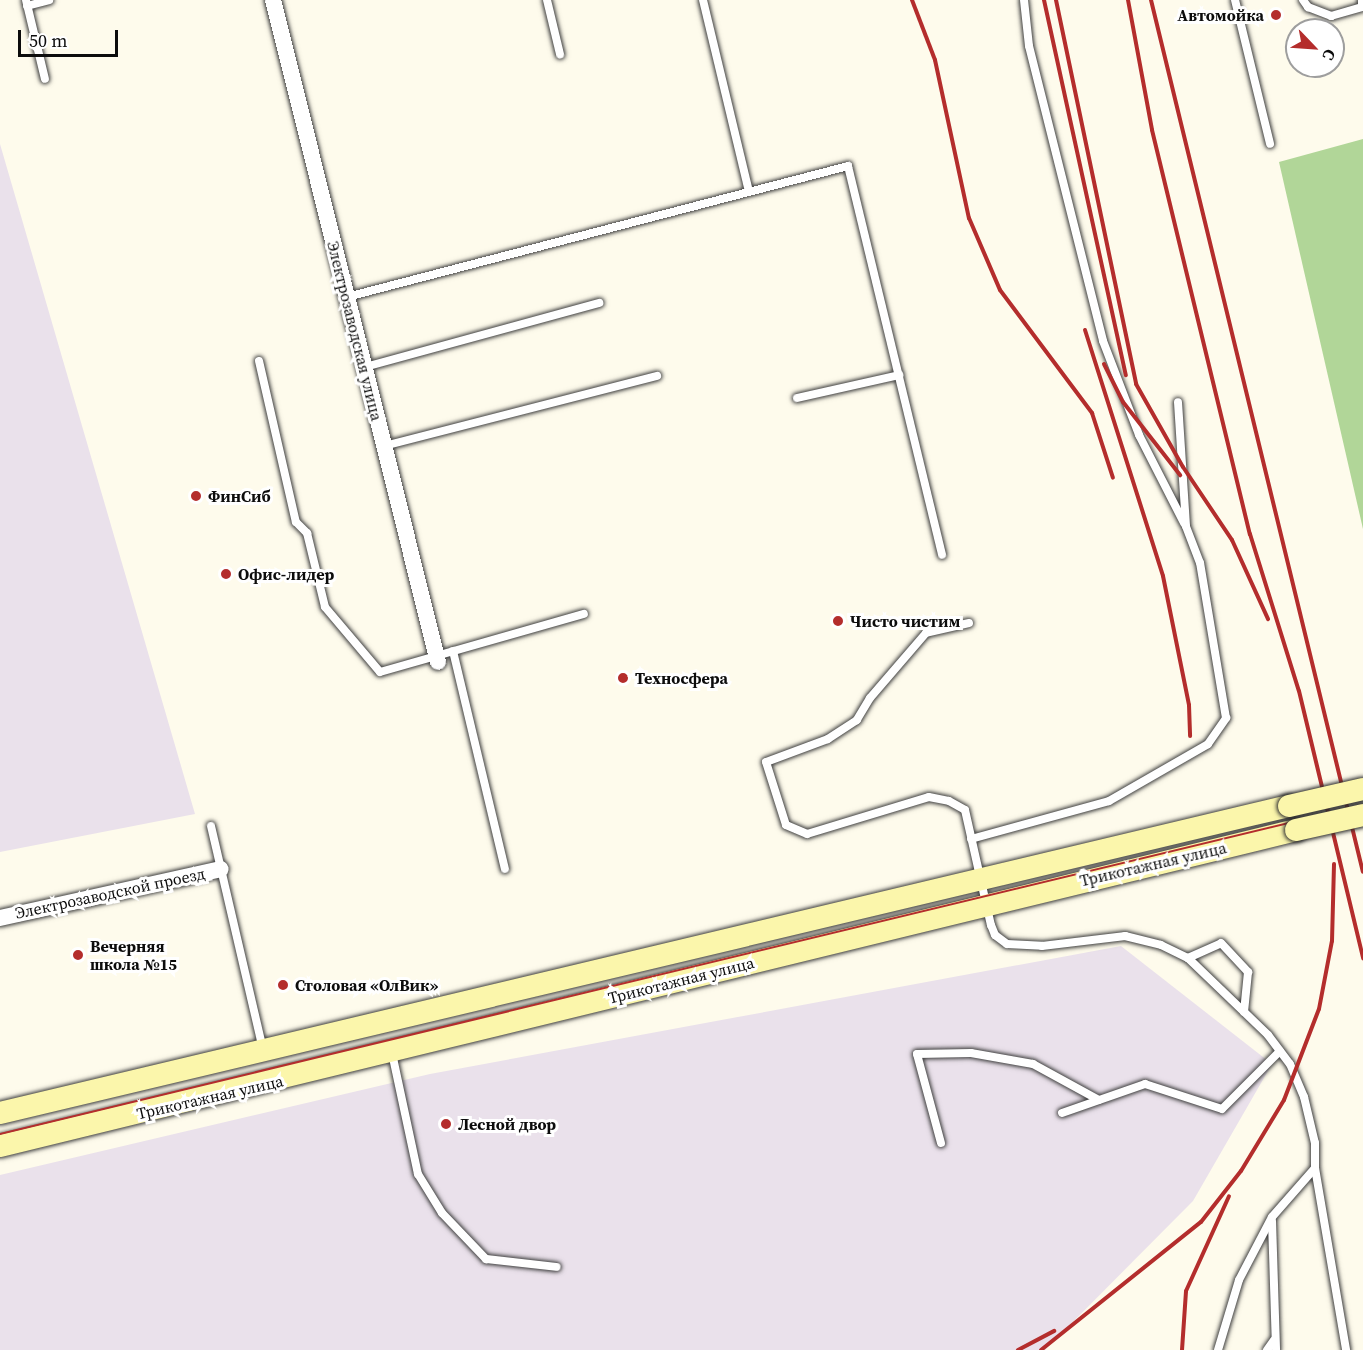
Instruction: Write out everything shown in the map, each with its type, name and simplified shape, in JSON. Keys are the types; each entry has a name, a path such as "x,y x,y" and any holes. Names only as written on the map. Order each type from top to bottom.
{"main road":[{"name":"Трикотажная улица","path":"0,1113 981,877 1363,789"},
{"name":"Трикотажная улица","path":"0,1146 392,1053 988,903 1363,815"}],"street":[{"name":"Электрозаводская улица","path":"273,0 384,446 442,656"},
{"name":"Электрозаводской проезд","path":"0,918 221,868"}],"lane":[{"path":"45,79 27,3 49,0"},
{"path":"547,0 560,54"},
{"path":"703,0 749,192"},
{"path":"971,840 1109,801 1208,744 1226,718 1200,563 1186,526 1139,435 1103,341 1029,46 1024,0"},
{"path":"1234,0 1270,144"},
{"path":"1303,0 1308,8 1331,16 1362,7 1362,0"},
{"path":"347,297 848,166 942,555"},
{"path":"364,367 600,303"},
{"path":"259,361 296,522 307,533 325,607 380,672 584,614"},
{"path":"797,398 898,375"},
{"path":"384,446 657,376"},
{"path":"1178,402 1186,526"},
{"path":"969,623 926,633 870,698 857,720 828,739 766,762 786,825 807,834 929,797 949,801 965,810 994,934 1007,944 1042,946 1125,936 1161,945 1188,958 1244,1012 1280,1051 1304,1097 1315,1143 1315,1168 1346,1350"},
{"path":"442,656 505,869"},
{"path":"211,826 262,1051"},
{"path":"1188,958 1221,943 1248,972 1244,1012"},
{"path":"1062,1113 1145,1084 1222,1109 1280,1051"},
{"path":"392,1053 418,1174 442,1213 486,1259 557,1267"},
{"path":"941,1143 917,1054 971,1053 1032,1064 1099,1100"},
{"path":"1218,1350 1239,1280 1272,1217 1315,1168"},
{"path":"1272,1217 1276,1350"},
{"path":"1267,1350 1274,1340"}],"shaded area":[{"path":"0,144 195,814 0,852"},
{"path":"1121,946 1272,1064 1193,1201 1045,1350 0,1350 0,1175 430,1074"}],"green space":[{"path":"1363,139 1363,529 1279,162"}],"tram line":[{"path":"0,1134 1363,805"}],"railway":[{"path":"912,0 935,60 969,218 1000,290 1092,413 1113,478"},
{"path":"1044,0 1126,375"},
{"path":"1056,0 1136,384 1183,467 1232,540 1268,619"},
{"path":"1128,0 1152,130 1250,534 1299,691 1363,958"},
{"path":"1151,0 1363,872"},
{"path":"1085,330 1163,576 1189,705 1190,736"},
{"path":"1104,364 1123,402 1180,475"},
{"path":"1041,1350 1201,1222 1241,1171 1284,1100 1319,1009 1332,941 1334,864"},
{"path":"1182,1350 1186,1291 1229,1196"},
{"path":"1018,1350 1054,1331"}],"place":[{"name":"Автомойка","path":"1276,15"},
{"name":"ФинСиб","path":"196,496"},
{"name":"Офис-лидер","path":"226,574"},
{"name":"Чисто чистим","path":"838,621"},
{"name":"Техносфера","path":"623,678"},
{"name":"Вечерняя школа №15","path":"78,955"},
{"name":"Столовая «ОлВик»","path":"283,985"},
{"name":"Лесной двор","path":"446,1124"}]}
